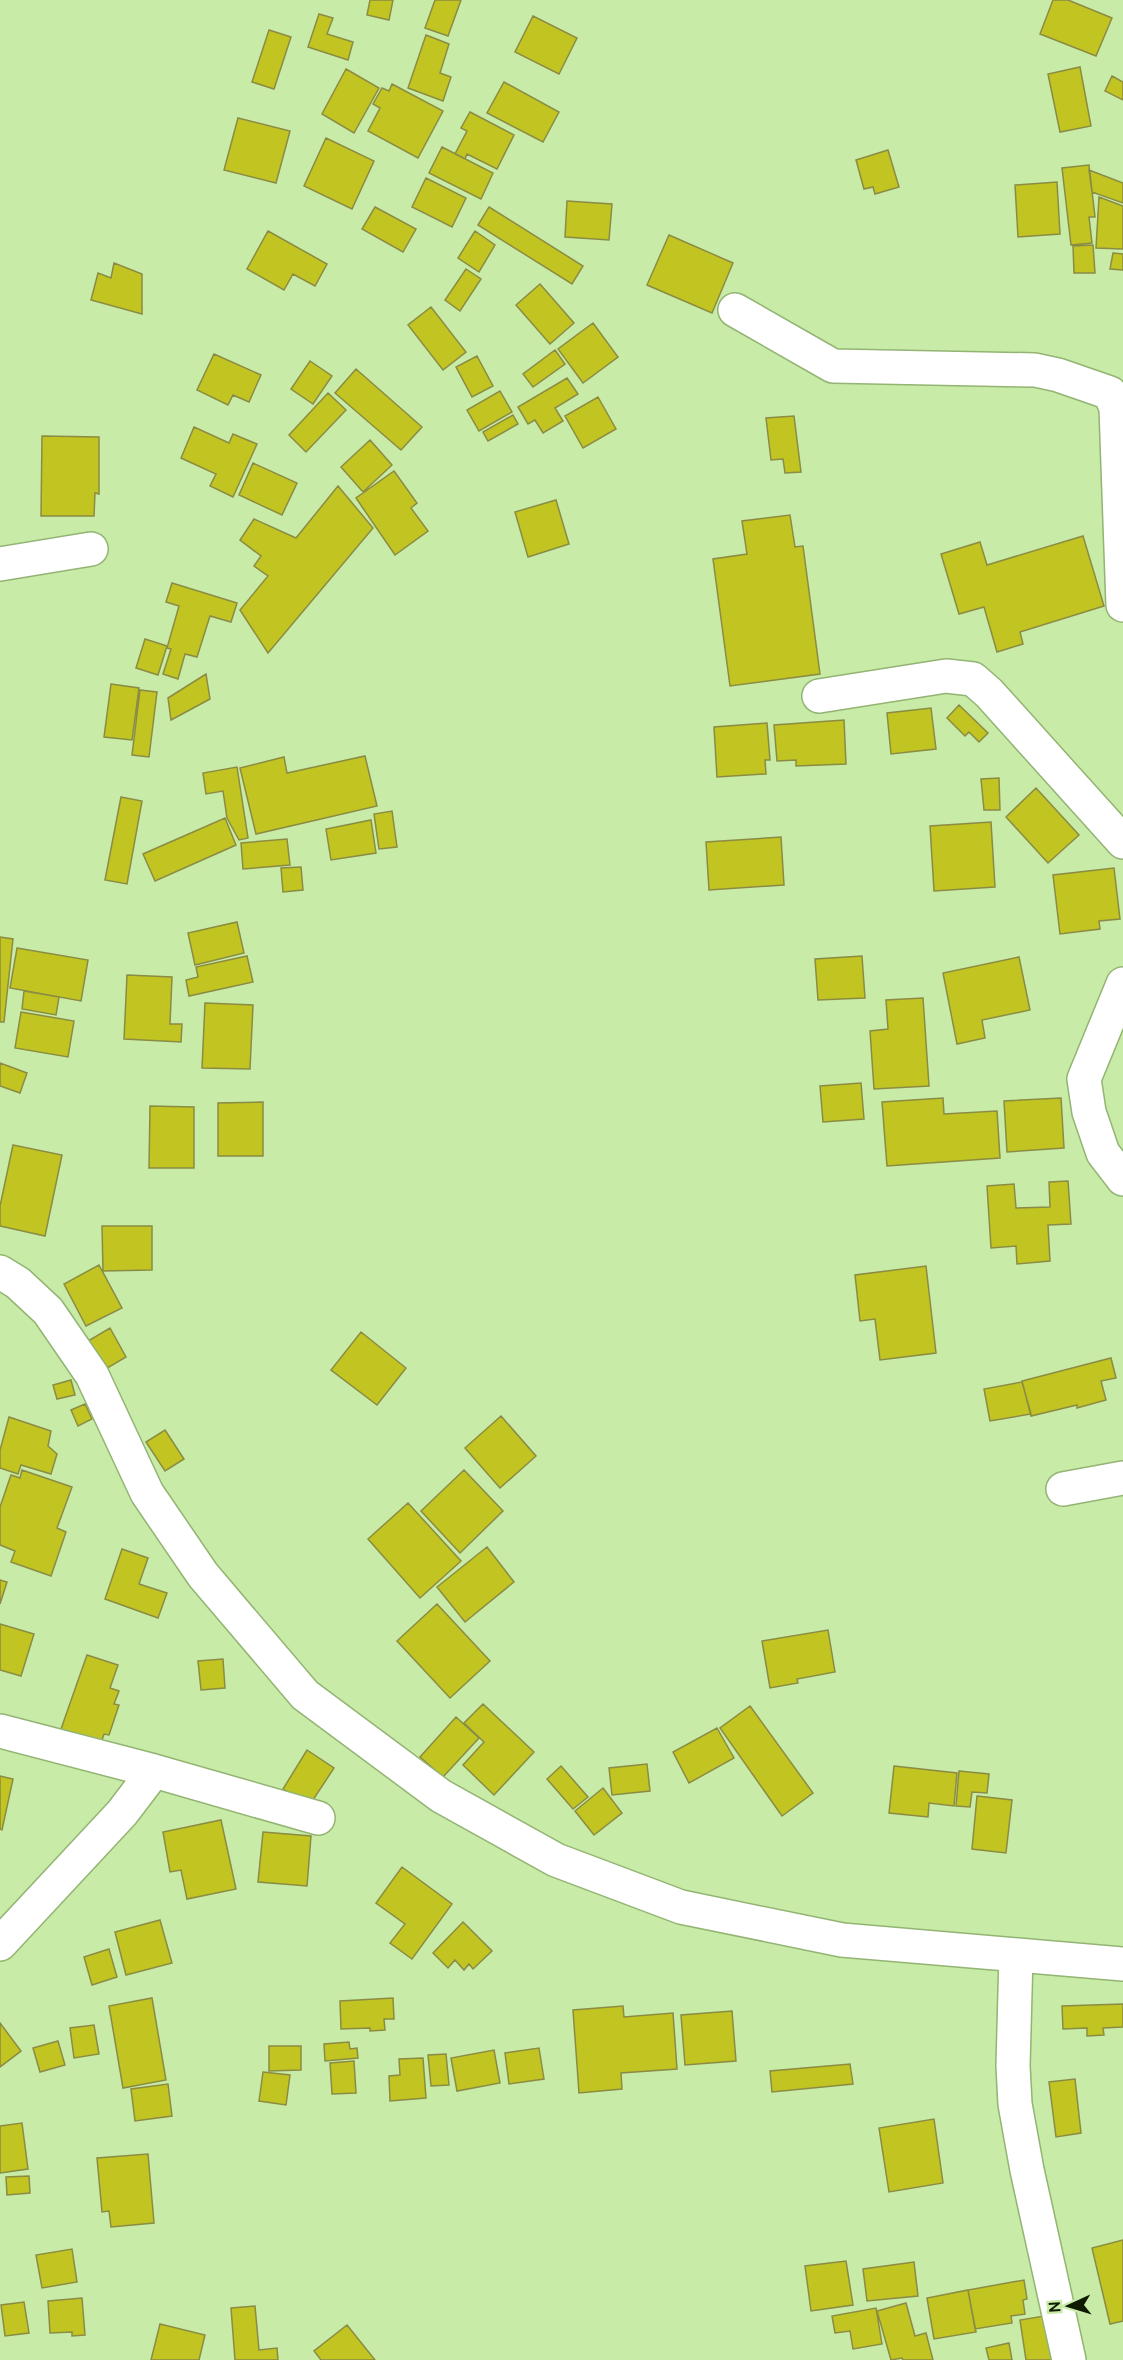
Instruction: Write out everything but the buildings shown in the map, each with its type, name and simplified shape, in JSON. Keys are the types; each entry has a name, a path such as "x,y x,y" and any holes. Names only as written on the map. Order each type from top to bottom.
{"street":[{"path":"735,310 833,366 1035,370 1059,375 1110,393 1116,408 1123,605"},
{"path":"0,564 91,549"},
{"path":"819,696 946,676 973,679 989,693 1123,842"},
{"path":"1123,984 1084,1079 1089,1112 1103,1153 1123,1179"},
{"path":"0,1272 18,1283 48,1311 85,1366 147,1493 210,1584 305,1695 441,1796 556,1860 681,1907 842,1940 1123,1964"},
{"path":"1063,1489 1123,1478"},
{"path":"0,1731 154,1771 318,1818"},
{"path":"0,1944 122,1813 154,1771"},
{"path":"1016,1955 1013,2067 1015,2104 1027,2170 1069,2360"}]}
